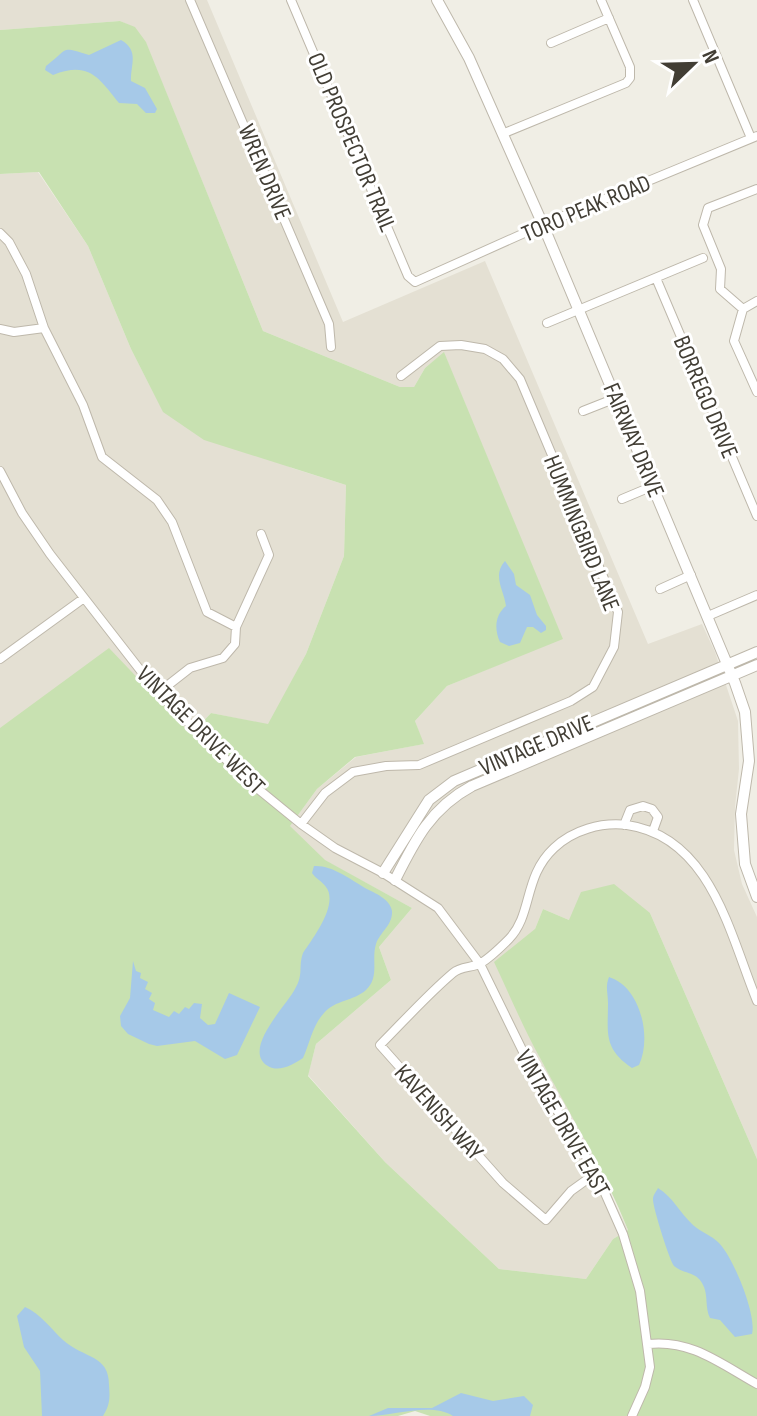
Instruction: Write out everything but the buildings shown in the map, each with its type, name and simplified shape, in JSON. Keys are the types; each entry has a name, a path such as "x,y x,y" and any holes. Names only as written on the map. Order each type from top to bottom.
{"street":[{"name":"WREN DRIVE","path":"190,0 329,324 331,347"},
{"name":"OLD PROSPECTOR TRAIL","path":"291,0 408,276 415,282"},
{"name":"FAIRWAY DRIVE","path":"437,0 469,58 543,225 728,664 745,712 749,761 741,814 745,864 757,897"},
{"path":"502,134 626,83 630,78 630,67 601,0"},
{"path":"693,0 754,137"},
{"path":"551,43 609,18"},
{"name":"TORO PEAK ROAD","path":"415,282 754,137"},
{"path":"743,309 720,289 721,269 703,225 704,216 708,208 757,189"},
{"path":"0,233 9,242 26,274 44,328 83,405 102,457 157,500 172,522 207,612 236,627"},
{"path":"547,323 703,258"},
{"name":"BORREGO DRIVE","path":"656,278 757,516"},
{"path":"757,301 743,309 734,341 757,392"},
{"path":"0,329 14,332 44,328"},
{"name":"HUMMINGBIRD LANE","path":"301,824 325,793 353,772 386,766 419,765 571,701 593,687 614,647 618,612 520,379 503,359 485,349 461,345 440,346 401,376"},
{"path":"583,411 616,398"},
{"name":"VINTAGE DRIVE WEST","path":"1,474 22,513 158,693 246,779 301,824 335,848 383,873"},
{"path":"622,499 653,486"},
{"path":"158,693 190,668 223,658 235,644 236,627 269,555 261,534"},
{"path":"660,589 691,575"},
{"path":"708,616 757,595"},
{"path":"0,659 84,598"},
{"name":"VINTAGE DRIVE","path":"383,873 422,808 454,781 757,652"},
{"name":"VINTAGE DRIVE","path":"395,880 419,832 452,797 757,665"},
{"path":"624,825 630,810 643,806 652,809 658,817 653,831"},
{"path":"480,964 512,937 524,915 534,876 554,848 586,830 608,824 624,825 653,831 675,844 698,867 720,905 757,1001"},
{"name":"VINTAGE DRIVE EAST","path":"383,873 438,908 480,964 532,1070 596,1173 623,1234 640,1291 648,1344 650,1367 632,1416"},
{"name":"KAVENISH WAY","path":"480,964 457,970 380,1045 503,1183 546,1220 571,1191 596,1173"},
{"path":"648,1344 668,1342 707,1354 757,1384"}],"shaded area":[{"path":"0,0 207,0 343,322 485,261 648,644 702,624 715,652 738,721 739,769 734,850 742,884 757,917 757,1159 650,913 569,920 543,909 535,929 539,1056 576,1121 628,1230 613,1239 586,1279 499,1269 385,1162 308,1075 316,1044 391,980 379,947 412,908 324,860 289,827 317,789 356,757 423,744 415,721 447,686 562,638 444,353 425,368 414,387 400,387 263,331 146,43 135,28 120,21 0,30"},
{"path":"38,172 88,246 131,349 163,411 292,468 346,485 344,556 306,654 269,725 211,713 191,734 0,728 0,174"}],"green space":[{"path":"120,21 135,27 146,42 263,331 400,387 414,387 425,368 444,352 563,639 447,686 415,721 424,744 355,757 317,789 290,826 325,860 412,908 379,947 391,980 316,1044 308,1076 385,1162 499,1269 586,1279 613,1239 628,1230 494,962 535,929 543,909 569,920 581,892 614,884 650,913 757,1159 757,1416 430,1416 415,1411 398,1416 0,1416 0,728 109,648 191,734 211,713 268,724 306,654 344,556 346,485 204,440 163,412 131,349 88,246 39,172 0,174 0,30"}],"water":[{"path":"121,40 132,54 131,81 145,88 157,109 155,113 146,113 137,104 119,103 92,74 76,70 53,75 45,70 65,50 89,55"},
{"path":"505,561 514,574 516,585 530,595 537,615 546,626 541,633 527,627 520,643 509,646 500,642 496,627 506,606 499,578"},
{"path":"314,866 334,870 382,897 391,907 392,916 376,944 370,985 361,994 334,1005 324,1013 303,1058 277,1069 261,1059 263,1039 298,984 303,953 323,921 329,902 326,887 312,873"},
{"path":"133,961 136,971 141,973 140,978 148,982 145,989 152,993 149,999 155,1003 153,1010 169,1017 174,1011 179,1014 185,1007 189,1009 194,1003 202,1004 200,1018 208,1025 215,1024 229,993 260,1007 237,1055 225,1059 195,1041 157,1046 128,1034 121,1026 120,1016 130,998"},
{"path":"609,977 629,991 641,1015 643,1054 639,1065 632,1068 616,1054 609,1039"},
{"path":"658,1188 693,1225 725,1250 747,1301 752,1334 735,1337 720,1320 710,1318 701,1282 674,1266 653,1203"},
{"path":"25,1307 63,1340 105,1368 109,1398 103,1416 42,1416 40,1371 24,1347 17,1316"},
{"path":"461,1393 493,1401 524,1396 533,1405 530,1416 453,1416 423,1410 369,1416 388,1408 432,1408"}]}
